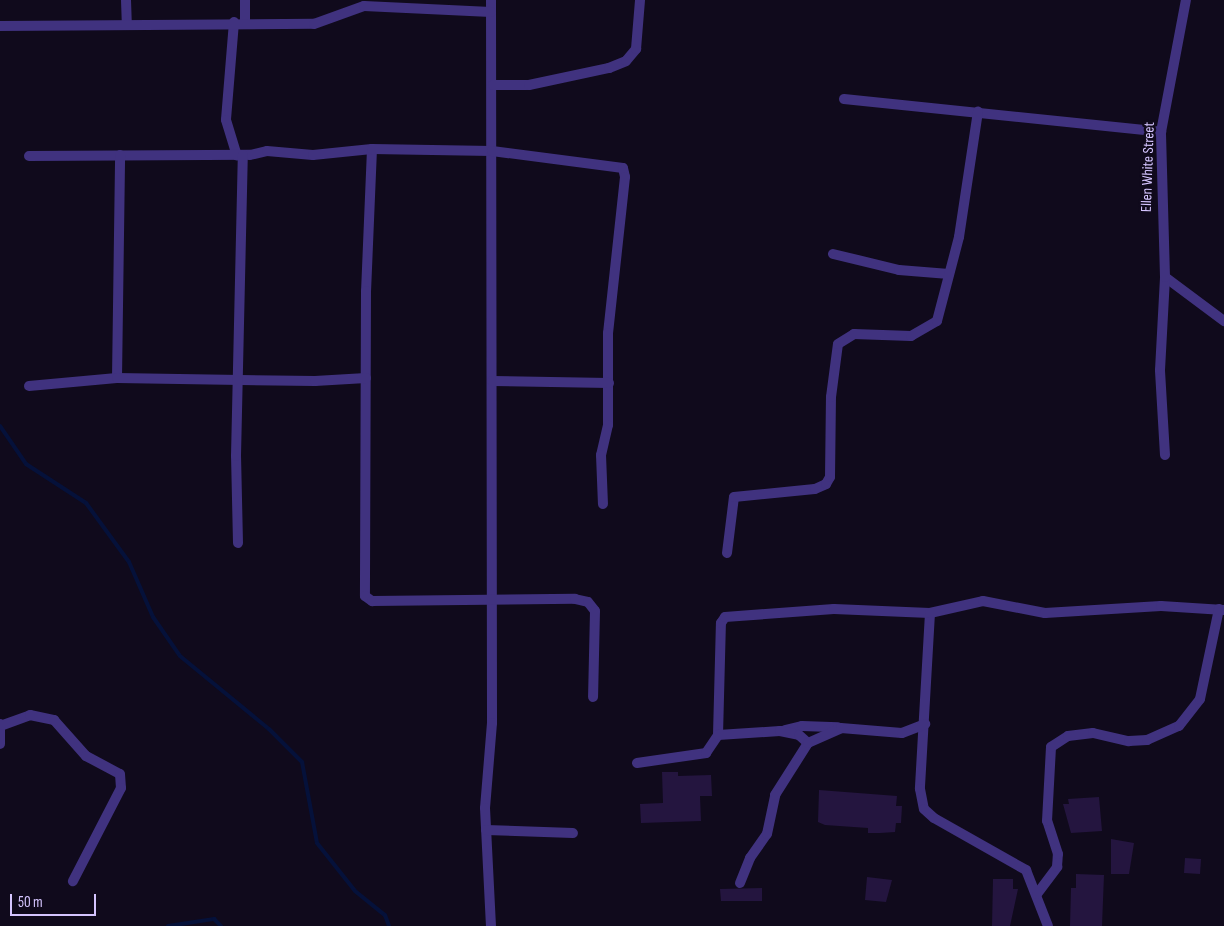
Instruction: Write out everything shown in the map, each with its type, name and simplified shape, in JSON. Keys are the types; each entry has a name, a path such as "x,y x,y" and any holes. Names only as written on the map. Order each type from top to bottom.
{"street":[{"path":"126,0 127,23"},
{"path":"245,0 245,22"},
{"path":"491,0 493,85 492,723 486,830 492,926"},
{"path":"493,85 530,85 609,68 626,61 636,49 640,0"},
{"name":"Ellen White Street","path":"1165,455 1160,370 1164,277 1162,132 1186,0"},
{"path":"0,26 234,22 314,24 364,6 385,4 491,12"},
{"path":"234,22 226,120 240,155 238,543"},
{"path":"844,98 1162,132"},
{"path":"727,553 734,497 815,489 826,484 830,476 830,397 838,344 854,334 911,336 922,333 937,321 959,237 978,111"},
{"path":"372,149 366,378 365,596 372,601 491,603 575,599 593,607 593,696"},
{"path":"29,156 240,155 267,151 313,155 372,149 492,151 623,168 626,176 608,333 608,425 601,454 603,504"},
{"path":"117,378 120,155"},
{"path":"833,254 899,270 949,274"},
{"path":"1164,277 1224,321"},
{"path":"29,386 117,378 238,380 366,378"},
{"path":"492,381 609,383"},
{"path":"638,763 706,753 718,735 723,618 834,609 930,613 984,601 1045,613 1161,606 1222,610 1200,699 1179,726 1147,740 1129,741 1093,733 1068,736 1051,748 1047,820 1058,854 1057,867 1037,894"},
{"path":"930,613 920,789 924,808 934,818 1026,870 1048,926"},
{"path":"0,744 1,725 30,715 54,720 86,756 120,774 121,788 73,881"},
{"path":"718,735 780,731 802,726 902,733 925,724"},
{"path":"740,883 750,858 767,834 775,794 808,743 841,728"},
{"path":"780,731 798,735 808,743"},
{"path":"486,830 573,833"}],"building":[{"path":"662,772 678,772 678,776 711,775 712,796 700,796 701,821 641,823 640,804 663,803"},
{"path":"819,790 897,796 896,806 902,806 901,823 896,823 895,832 880,833 868,833 868,828 825,825 818,822"},
{"path":"1099,797 1102,831 1071,833 1063,804 1069,804 1068,799"},
{"path":"1111,839 1134,843 1129,874 1111,874"},
{"path":"1185,858 1201,859 1200,874 1184,873"},
{"path":"1076,874 1104,875 1102,926 1070,926 1071,888 1076,888"},
{"path":"867,877 892,880 886,902 865,900"},
{"path":"993,879 1013,879 1013,889 1018,889 1010,926 992,926"},
{"path":"762,888 762,901 721,901 720,889"}],"waterway":[{"path":"0,426 26,464 86,503 129,562 153,617 180,656 269,729 302,762 317,843 355,891 385,915 389,926"},
{"path":"168,926 214,919 221,926"}]}
